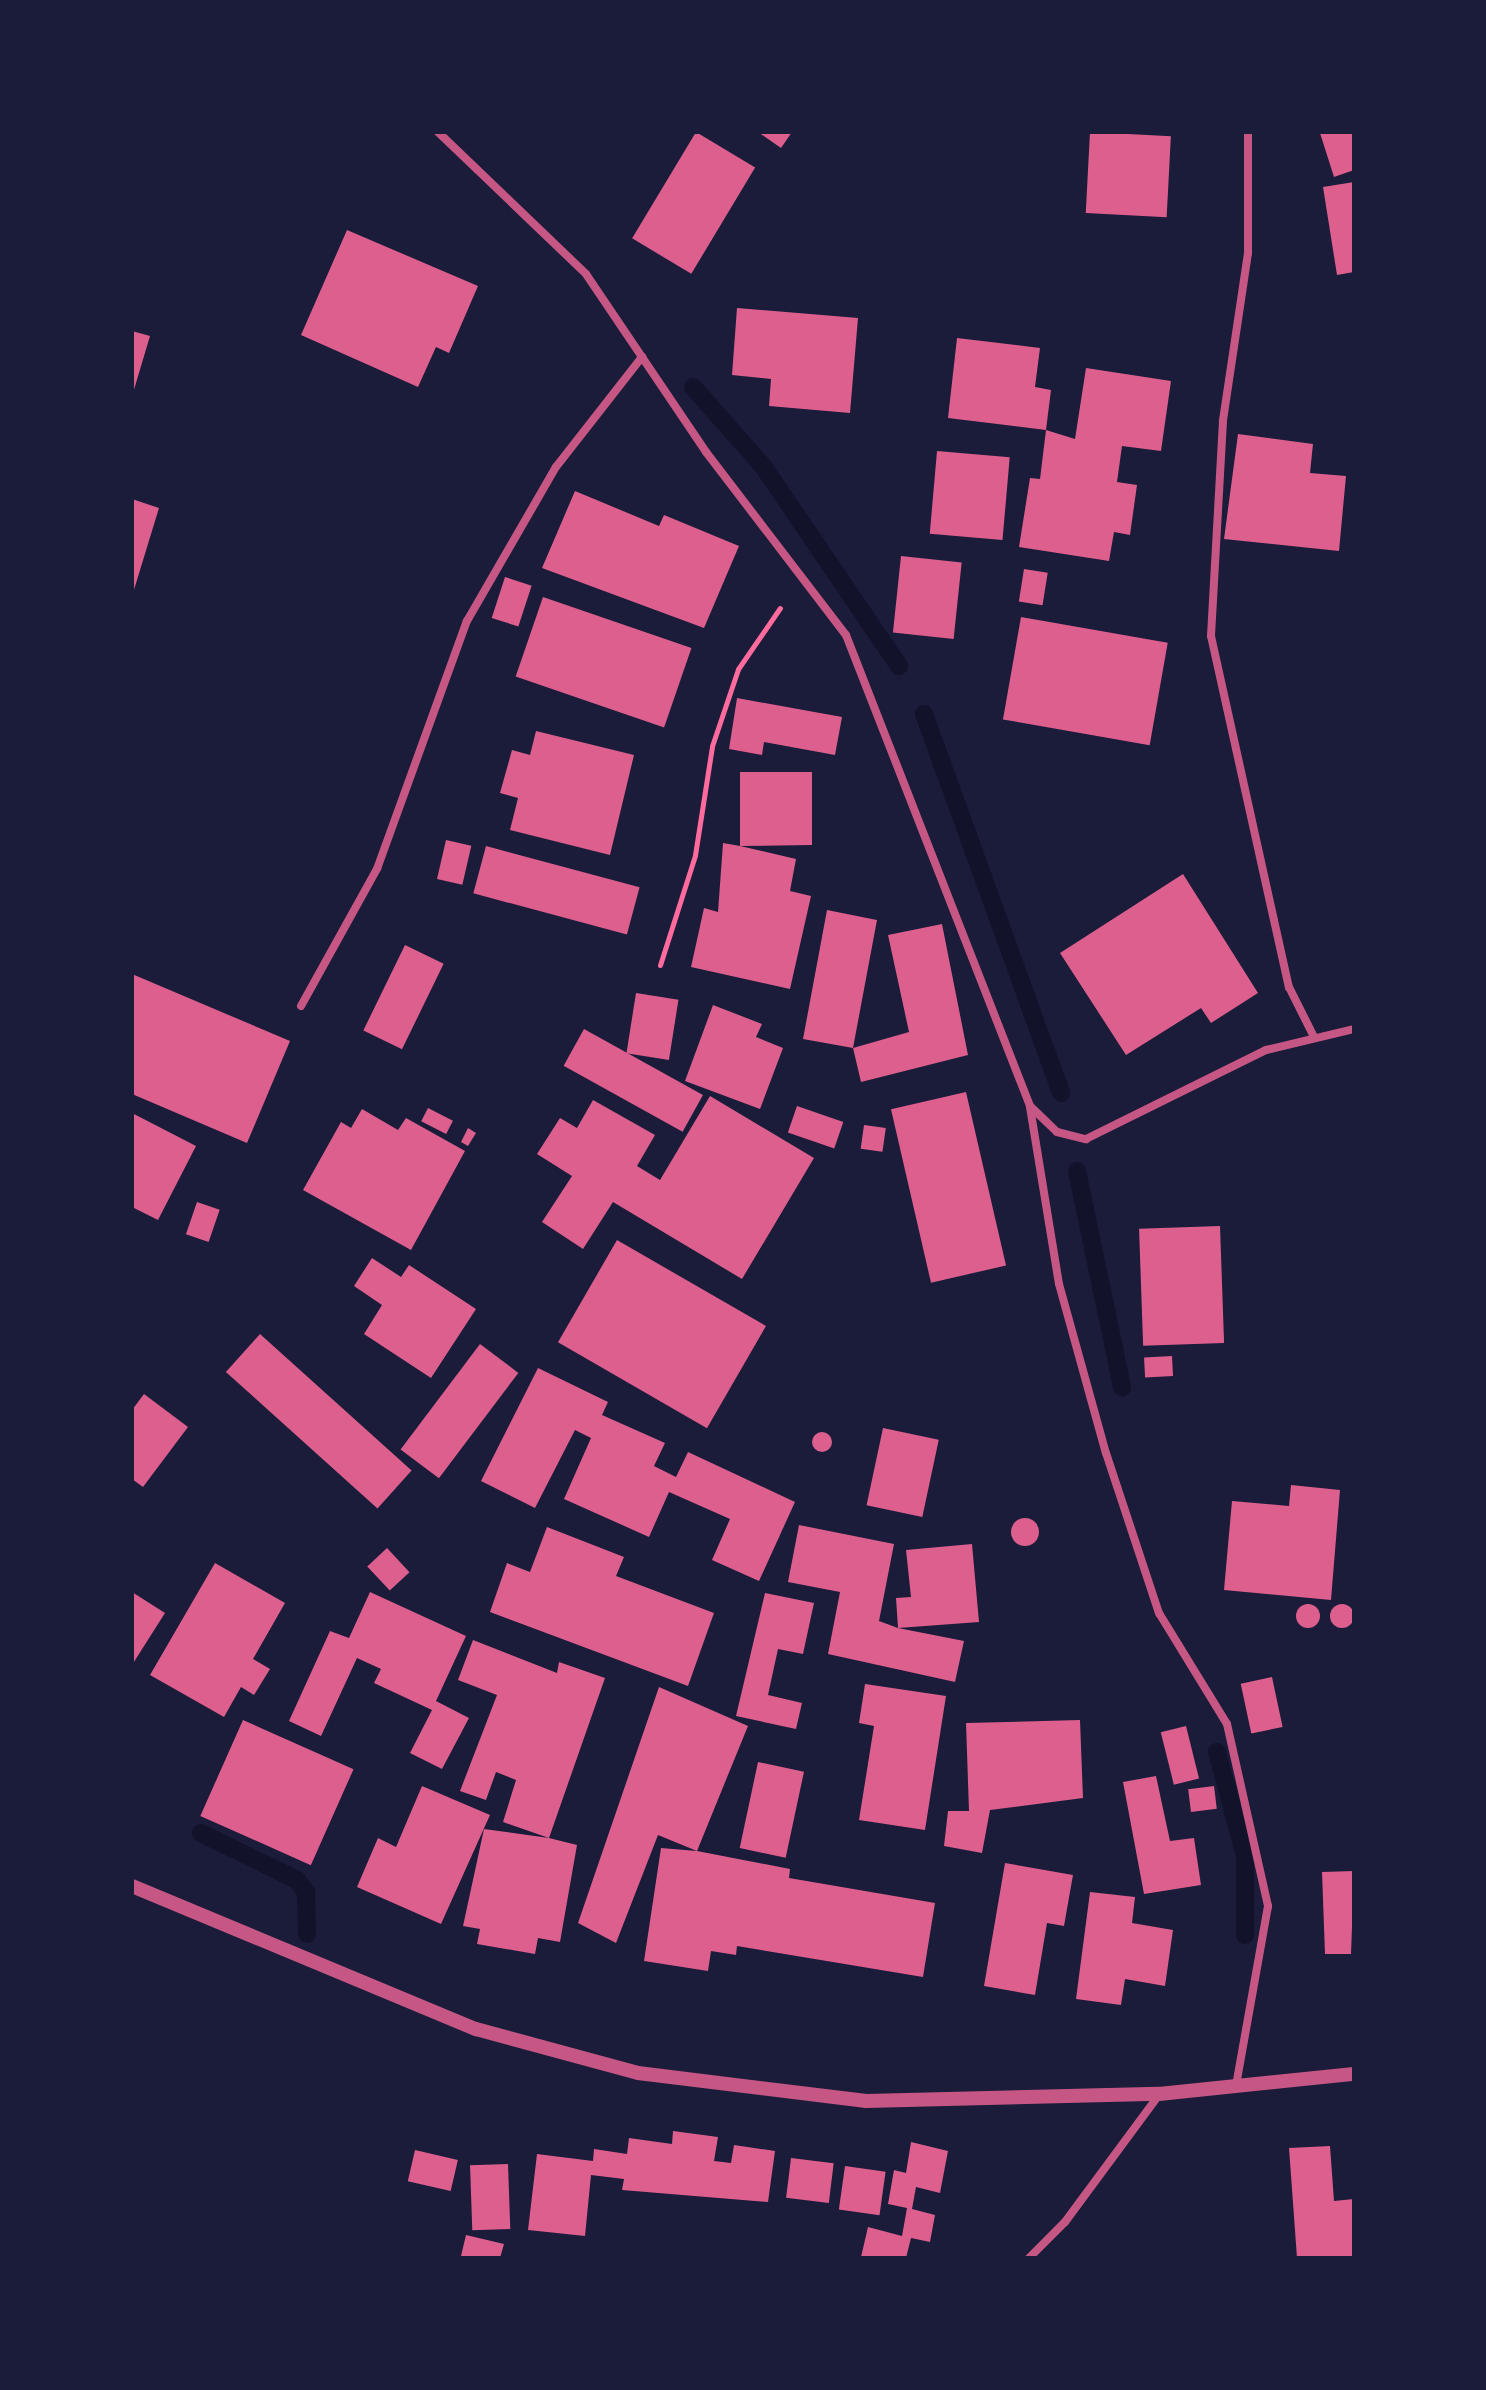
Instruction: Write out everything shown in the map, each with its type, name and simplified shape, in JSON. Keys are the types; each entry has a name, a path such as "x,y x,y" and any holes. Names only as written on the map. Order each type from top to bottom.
{"street":[{"path":"438,132 586,274 642,357 846,635 1030,1106 1059,1284 1106,1453 1159,1613 1227,1724 1268,1906 1236,2086"},
{"path":"1248,132 1248,253 1223,421 1211,636 1289,987 1313,1035"},
{"path":"301,1006 377,869 467,621 556,467 642,357"},
{"path":"1030,1106 1057,1132 1086,1139 1313,1035 1354,1029"},
{"path":"132,1886 476,2029 638,2073 866,2101 1159,2094 1354,2074"},
{"path":"1029,2258 1065,2222 1159,2094"}],"path":[{"path":"660,965 695,855 712,746 738,669 767,622 805,582"}],"building":[{"path":"696,132 755,168 691,274 632,238"},
{"path":"758,132 792,132 781,148"},
{"path":"1090,132 1171,136 1167,217 1086,213"},
{"path":"1354,132 1354,170 1334,177 1320,133"},
{"path":"1354,182 1354,272 1337,275 1323,187"},
{"path":"347,230 478,286 449,353 436,347 418,387 301,335"},
{"path":"737,308 858,318 850,413 769,406 771,379 732,375"},
{"path":"132,331 150,336 133,393 132,393"},
{"path":"957,338 1040,348 1035,387 1051,390 1046,430 948,418"},
{"path":"1086,368 1171,381 1161,451 1122,446 1117,482 1137,485 1130,535 1114,532 1109,561 1019,547 1030,478 1040,479 1046,430 1075,439"},
{"path":"1238,434 1313,444 1310,473 1346,476 1339,551 1224,539"},
{"path":"937,451 1010,457 1002,540 930,534"},
{"path":"575,491 659,526 664,515 739,546 704,628 542,568"},
{"path":"132,499 159,508 133,593 132,593"},
{"path":"901,556 962,562 954,639 893,633"},
{"path":"1024,569 1048,573 1043,605 1019,602"},
{"path":"505,577 532,586 518,627 492,618"},
{"path":"543,597 691,648 664,728 516,676"},
{"path":"1021,617 1168,643 1150,745 1003,719"},
{"path":"737,698 842,717 835,755 764,742 762,755 729,749"},
{"path":"536,731 634,755 610,855 510,830 518,798 500,793 512,750 530,755"},
{"path":"740,772 812,772 812,845 740,846"},
{"path":"446,840 471,846 462,885 437,879"},
{"path":"723,843 796,859 790,891 811,896 790,989 691,967 704,908 718,912"},
{"path":"486,846 640,887 627,934 473,893"},
{"path":"1183,874 1258,993 1211,1023 1201,1008 1126,1055 1060,953"},
{"path":"827,910 877,920 853,1048 803,1039"},
{"path":"942,924 968,1055 861,1082 853,1048 909,1032 888,935"},
{"path":"405,945 444,964 402,1049 363,1030"},
{"path":"132,974 290,1041 247,1143 132,1094"},
{"path":"636,993 678,1000 669,1060 626,1053"},
{"path":"713,1005 762,1024 756,1037 783,1048 760,1109 685,1081"},
{"path":"584,1029 703,1095 683,1132 564,1066"},
{"path":"966,1092 1006,1265 931,1283 891,1109"},
{"path":"710,1096 814,1158 742,1279 613,1202 583,1249 542,1222 572,1176 537,1154 560,1118 577,1128 593,1100 655,1135 637,1166 660,1180"},
{"path":"797,1106 843,1122 834,1148 788,1132"},
{"path":"428,1108 453,1121 446,1134 421,1121"},
{"path":"362,1109 398,1130 406,1118 465,1151 411,1250 303,1190 341,1122 351,1128"},
{"path":"132,1113 196,1146 158,1220 132,1207"},
{"path":"864,1125 886,1128 882,1152 861,1149"},
{"path":"468,1128 476,1133 468,1146 461,1142"},
{"path":"197,1202 220,1210 209,1242 186,1234"},
{"path":"1220,1226 1224,1343 1143,1346 1139,1229"},
{"path":"617,1240 766,1326 707,1428 558,1342"},
{"path":"372,1258 401,1277 409,1265 476,1309 431,1378 364,1334 382,1305 354,1286"},
{"path":"260,1334 412,1471 377,1508 226,1372"},
{"path":"480,1344 518,1373 439,1478 401,1449"},
{"path":"1172,1356 1173,1376 1145,1377 1144,1357"},
{"path":"538,1368 608,1402 602,1415 665,1443 654,1466 676,1477 688,1452 795,1502 759,1581 712,1560 730,1519 669,1492 649,1537 564,1499 591,1438 575,1430 535,1508 481,1481"},
{"path":"144,1394 188,1427 143,1487 132,1479 132,1410"},
{"path":"883,1428 939,1440 922,1517 867,1505"},
{"path":"822,1432 829,1435 832,1442 829,1449 822,1452 815,1449 812,1442 815,1435"},
{"path":"1291,1485 1340,1490 1331,1600 1224,1590 1232,1501 1289,1506"},
{"path":"1025,1518 1035,1522 1039,1532 1035,1542 1025,1546 1015,1542 1011,1532 1015,1522"},
{"path":"799,1525 894,1544 879,1621 898,1628 964,1641 955,1682 828,1654 840,1592 788,1582"},
{"path":"547,1527 624,1557 616,1576 714,1613 688,1686 490,1612 507,1563 530,1572"},
{"path":"972,1544 979,1622 898,1628 896,1598 911,1597 906,1550"},
{"path":"387,1548 410,1572 390,1591 367,1566"},
{"path":"215,1563 285,1603 253,1659 270,1669 254,1695 241,1687 224,1717 150,1675"},
{"path":"132,1592 165,1613 132,1665"},
{"path":"370,1592 466,1636 436,1701 469,1718 442,1769 410,1753 432,1710 374,1683 381,1669 357,1658 321,1736 289,1721 330,1631 349,1638"},
{"path":"765,1593 814,1603 803,1654 778,1649 768,1695 802,1703 796,1729 736,1716"},
{"path":"1308,1604 1316,1608 1320,1616 1316,1624 1308,1628 1300,1624 1296,1616 1300,1608"},
{"path":"1342,1604 1351,1607 1354,1616 1351,1625 1342,1628 1333,1625 1330,1616 1333,1607"},
{"path":"473,1640 557,1673 559,1662 605,1678 549,1838 503,1822 516,1780 496,1772 486,1800 460,1791 497,1695 458,1680"},
{"path":"1272,1677 1283,1727 1251,1734 1241,1684"},
{"path":"865,1684 946,1696 925,1830 859,1820 874,1726 859,1723"},
{"path":"659,1687 748,1726 697,1851 658,1835 616,1943 578,1923"},
{"path":"243,1720 354,1769 311,1865 200,1816"},
{"path":"1080,1720 1083,1798 990,1810 982,1853 944,1846 948,1811 969,1811 966,1723"},
{"path":"1186,1726 1199,1778 1174,1785 1161,1732"},
{"path":"758,1762 804,1772 786,1858 740,1848"},
{"path":"1156,1776 1170,1841 1194,1838 1201,1885 1144,1894 1123,1782"},
{"path":"422,1786 490,1815 441,1924 357,1887 378,1838 396,1847"},
{"path":"1214,1786 1217,1809 1191,1812 1188,1789"},
{"path":"484,1829 577,1845 560,1942 538,1938 535,1954 477,1944 480,1929 463,1926"},
{"path":"661,1848 697,1851 790,1869 789,1878 935,1903 923,1977 737,1946 736,1955 711,1951 708,1971 644,1961"},
{"path":"1005,1863 1073,1875 1064,1926 1047,1923 1035,1995 984,1986"},
{"path":"1354,1871 1351,1954 1325,1954 1322,1872"},
{"path":"1090,1892 1135,1897 1132,1923 1173,1930 1165,1986 1125,1979 1121,2005 1076,1999"},
{"path":"673,2131 718,2137 714,2161 731,2163 734,2145 775,2151 768,2202 622,2190 624,2179 591,2175 585,2236 528,2230 537,2154 593,2161 594,2149 627,2154 629,2138 672,2144"},
{"path":"911,2142 948,2151 940,2193 916,2187 912,2209 935,2215 930,2242 911,2238 906,2258 861,2257 868,2227 902,2236 907,2208 888,2204 894,2170 906,2173"},
{"path":"1330,2146 1334,2201 1354,2199 1354,2258 1297,2258 1289,2148"},
{"path":"415,2150 458,2160 451,2191 408,2181"},
{"path":"791,2158 834,2163 829,2203 786,2198"},
{"path":"508,2164 510,2229 472,2230 470,2165"},
{"path":"845,2166 886,2172 879,2215 839,2210"},
{"path":"466,2235 504,2244 500,2258 461,2256"}],"waterway":[{"path":"693,387 763,466 899,666"},
{"path":"924,714 1061,1093"},
{"path":"1077,1171 1122,1387"},
{"path":"1217,1752 1245,1856 1245,1935"},
{"path":"201,1833 297,1880 306,1892 307,1934"}]}
